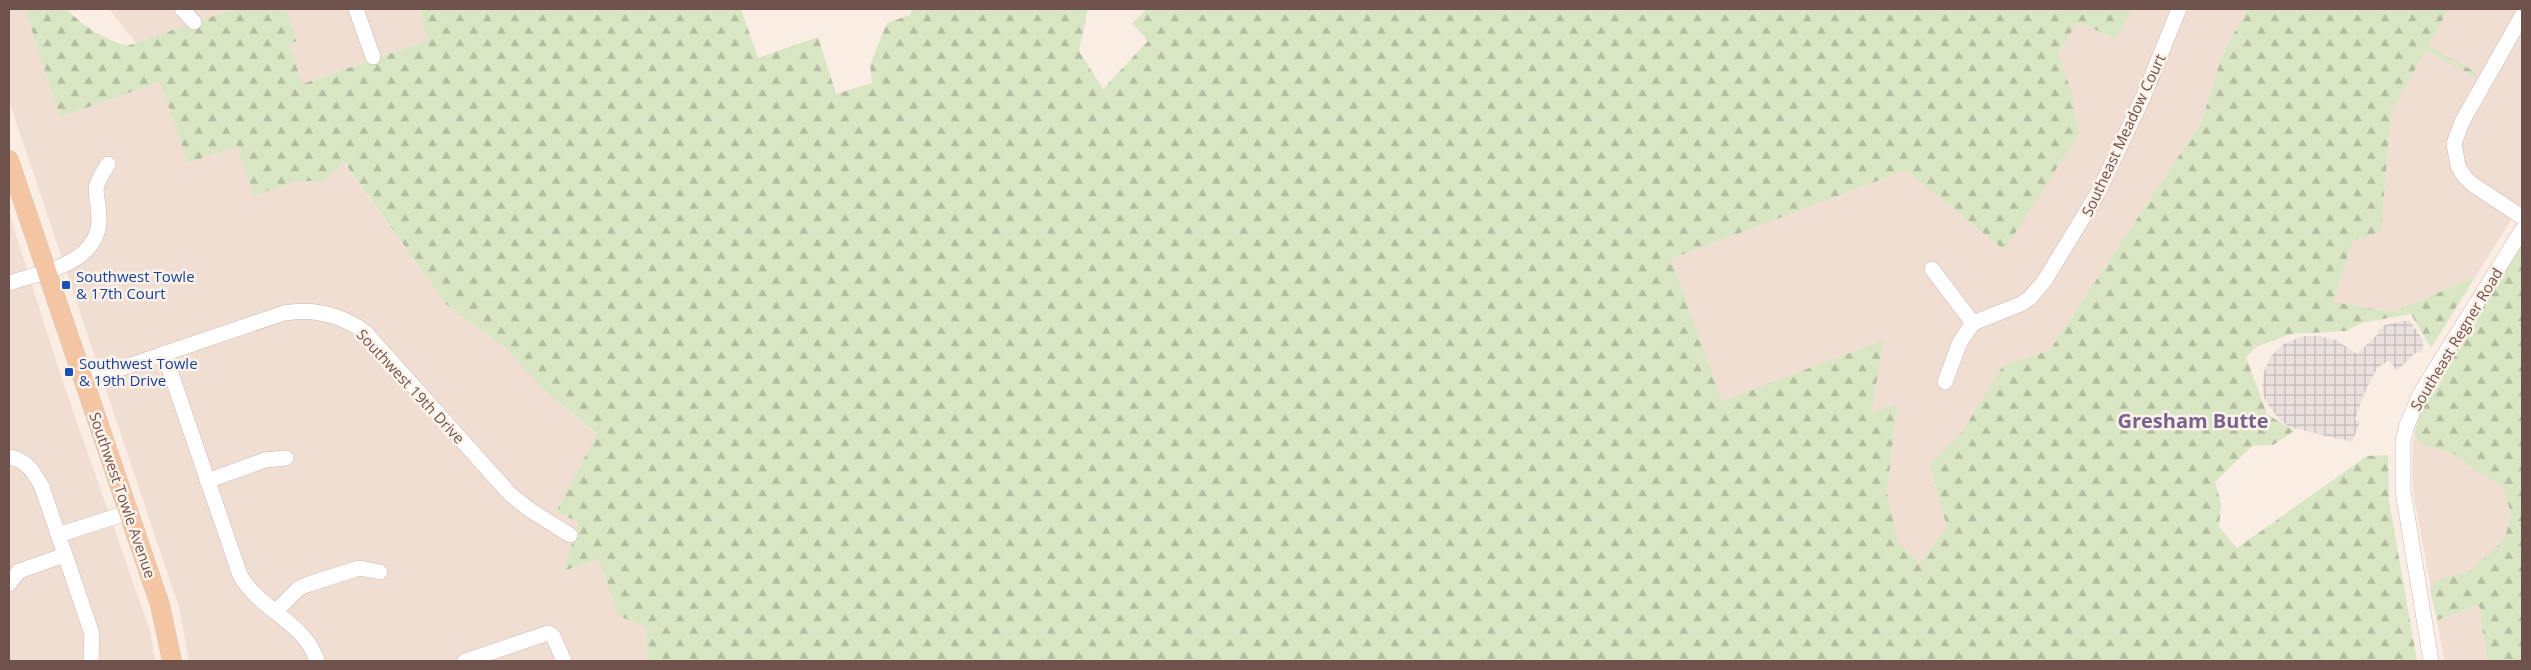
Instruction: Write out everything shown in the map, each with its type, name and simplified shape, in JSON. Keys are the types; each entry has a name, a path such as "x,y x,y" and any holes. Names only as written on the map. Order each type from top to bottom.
{"main road":[{"name":"Southwest Towle Avenue","path":"9,160 162,612 172,661"}],"street":[{"path":"182,9 194,22"},
{"path":"356,9 373,57"},
{"name":"Southeast Meadow Court","path":"1973,323 2021,304 2030,298 2045,280 2099,191 2144,95 2179,9"},
{"path":"2522,16 2462,122 2454,144 2458,166 2464,176 2472,184 2522,217"},
{"path":"9,283 80,256 95,238 99,218 94,188 108,164"},
{"name":"Southeast Regner Road","path":"2431,661 2404,500 2401,468 2403,441 2407,425 2420,394 2522,230"},
{"path":"1932,269 1973,323 1960,342 1945,382"},
{"name":"Southwest 19th Drive","path":"84,381 284,312 312,311 340,317 356,326 373,341 509,493 530,510 570,535"},
{"path":"164,353 240,575 253,594 306,638 317,661"},
{"path":"15,458 30,468 42,486 92,634 92,659"},
{"path":"207,481 265,460 286,458"},
{"path":"58,535 129,512"},
{"path":"9,584 19,571 65,555"},
{"path":"275,612 299,588 309,584 359,568 380,572"},
{"path":"465,661 548,633 553,636 564,661"}],"shaded area":[{"path":"9,9 25,9 60,117 160,82 188,163 237,146 254,195 296,181 325,181 342,161 447,305 506,348 545,391 597,435 556,512 579,522 563,571 599,559 619,616 646,627 648,661 189,661 179,607 9,101"},
{"path":"109,9 234,9 136,43"},
{"path":"286,9 419,9 429,40 302,84 289,44 297,41"},
{"path":"2132,9 2248,9 2222,55 2202,121 2050,350 2003,366 1960,435 1930,465 1947,527 1920,564 1898,542 1887,493 1897,405 1871,414 1722,401 1671,259 1906,170 2004,250 2072,94 2058,53 2078,22 2116,39"},
{"path":"2449,9 2522,9 2522,203 2475,277 2393,312 2333,302 2352,242 2381,231 2391,112"},
{"path":"9,213 62,379 150,631 155,661 9,661"},
{"path":"2522,248 2522,574 2434,605 2414,497 2413,443 2422,414"},
{"path":"2409,320 2423,340 2423,351 2414,354 2397,371 2389,360 2377,368 2364,394 2355,419 2360,422 2352,442 2289,427 2280,420 2266,402 2262,391 2264,372 2271,356 2284,344 2302,336 2318,336 2336,340 2357,354 2378,334 2377,331 2385,325"},
{"path":"2479,605 2487,661 2444,661 2437,620"}],"green space":[{"path":"25,9 67,9 94,32 127,46 234,9 286,9 297,41 289,44 302,84 429,40 419,9 741,9 758,58 818,37 836,94 872,83 870,65 887,23 910,15 912,9 1088,9 1079,51 1103,89 1148,41 1132,23 1147,9 2132,9 2116,39 2078,22 2058,52 2072,94 2078,135 2004,250 1906,170 1671,259 1722,401 1884,340 1871,413 1897,404 1887,493 1898,542 1920,564 1947,527 1930,465 1960,435 2003,366 2050,350 2202,121 2222,55 2248,9 2449,9 2428,46 2477,73 2475,77 2426,50 2391,112 2381,231 2352,242 2333,302 2393,312 2475,277 2431,348 2411,314 2361,323 2346,331 2291,334 2256,347 2246,357 2267,414 2294,431 2273,445 2252,446 2215,482 2221,503 2219,527 2237,548 2367,456 2388,455 2389,501 2417,661 648,661 646,627 619,616 599,559 563,571 579,522 556,512 597,434 545,391 506,348 447,305 343,161 325,181 296,181 254,196 237,146 188,163 160,82 60,117"},
{"path":"2522,244 2522,661 2487,661 2479,605 2437,620 2430,590 2436,580 2469,572 2505,539 2511,513 2503,485 2479,473 2453,453 2421,444 2414,434 2420,413 2433,383"}],"place":[{"name":"Southwest Towle & 17th Court","path":"66,285"},
{"name":"Southwest Towle & 19th Drive","path":"69,372"}],"district":[{"name":"Gresham Butte","path":"2193,420"}]}
